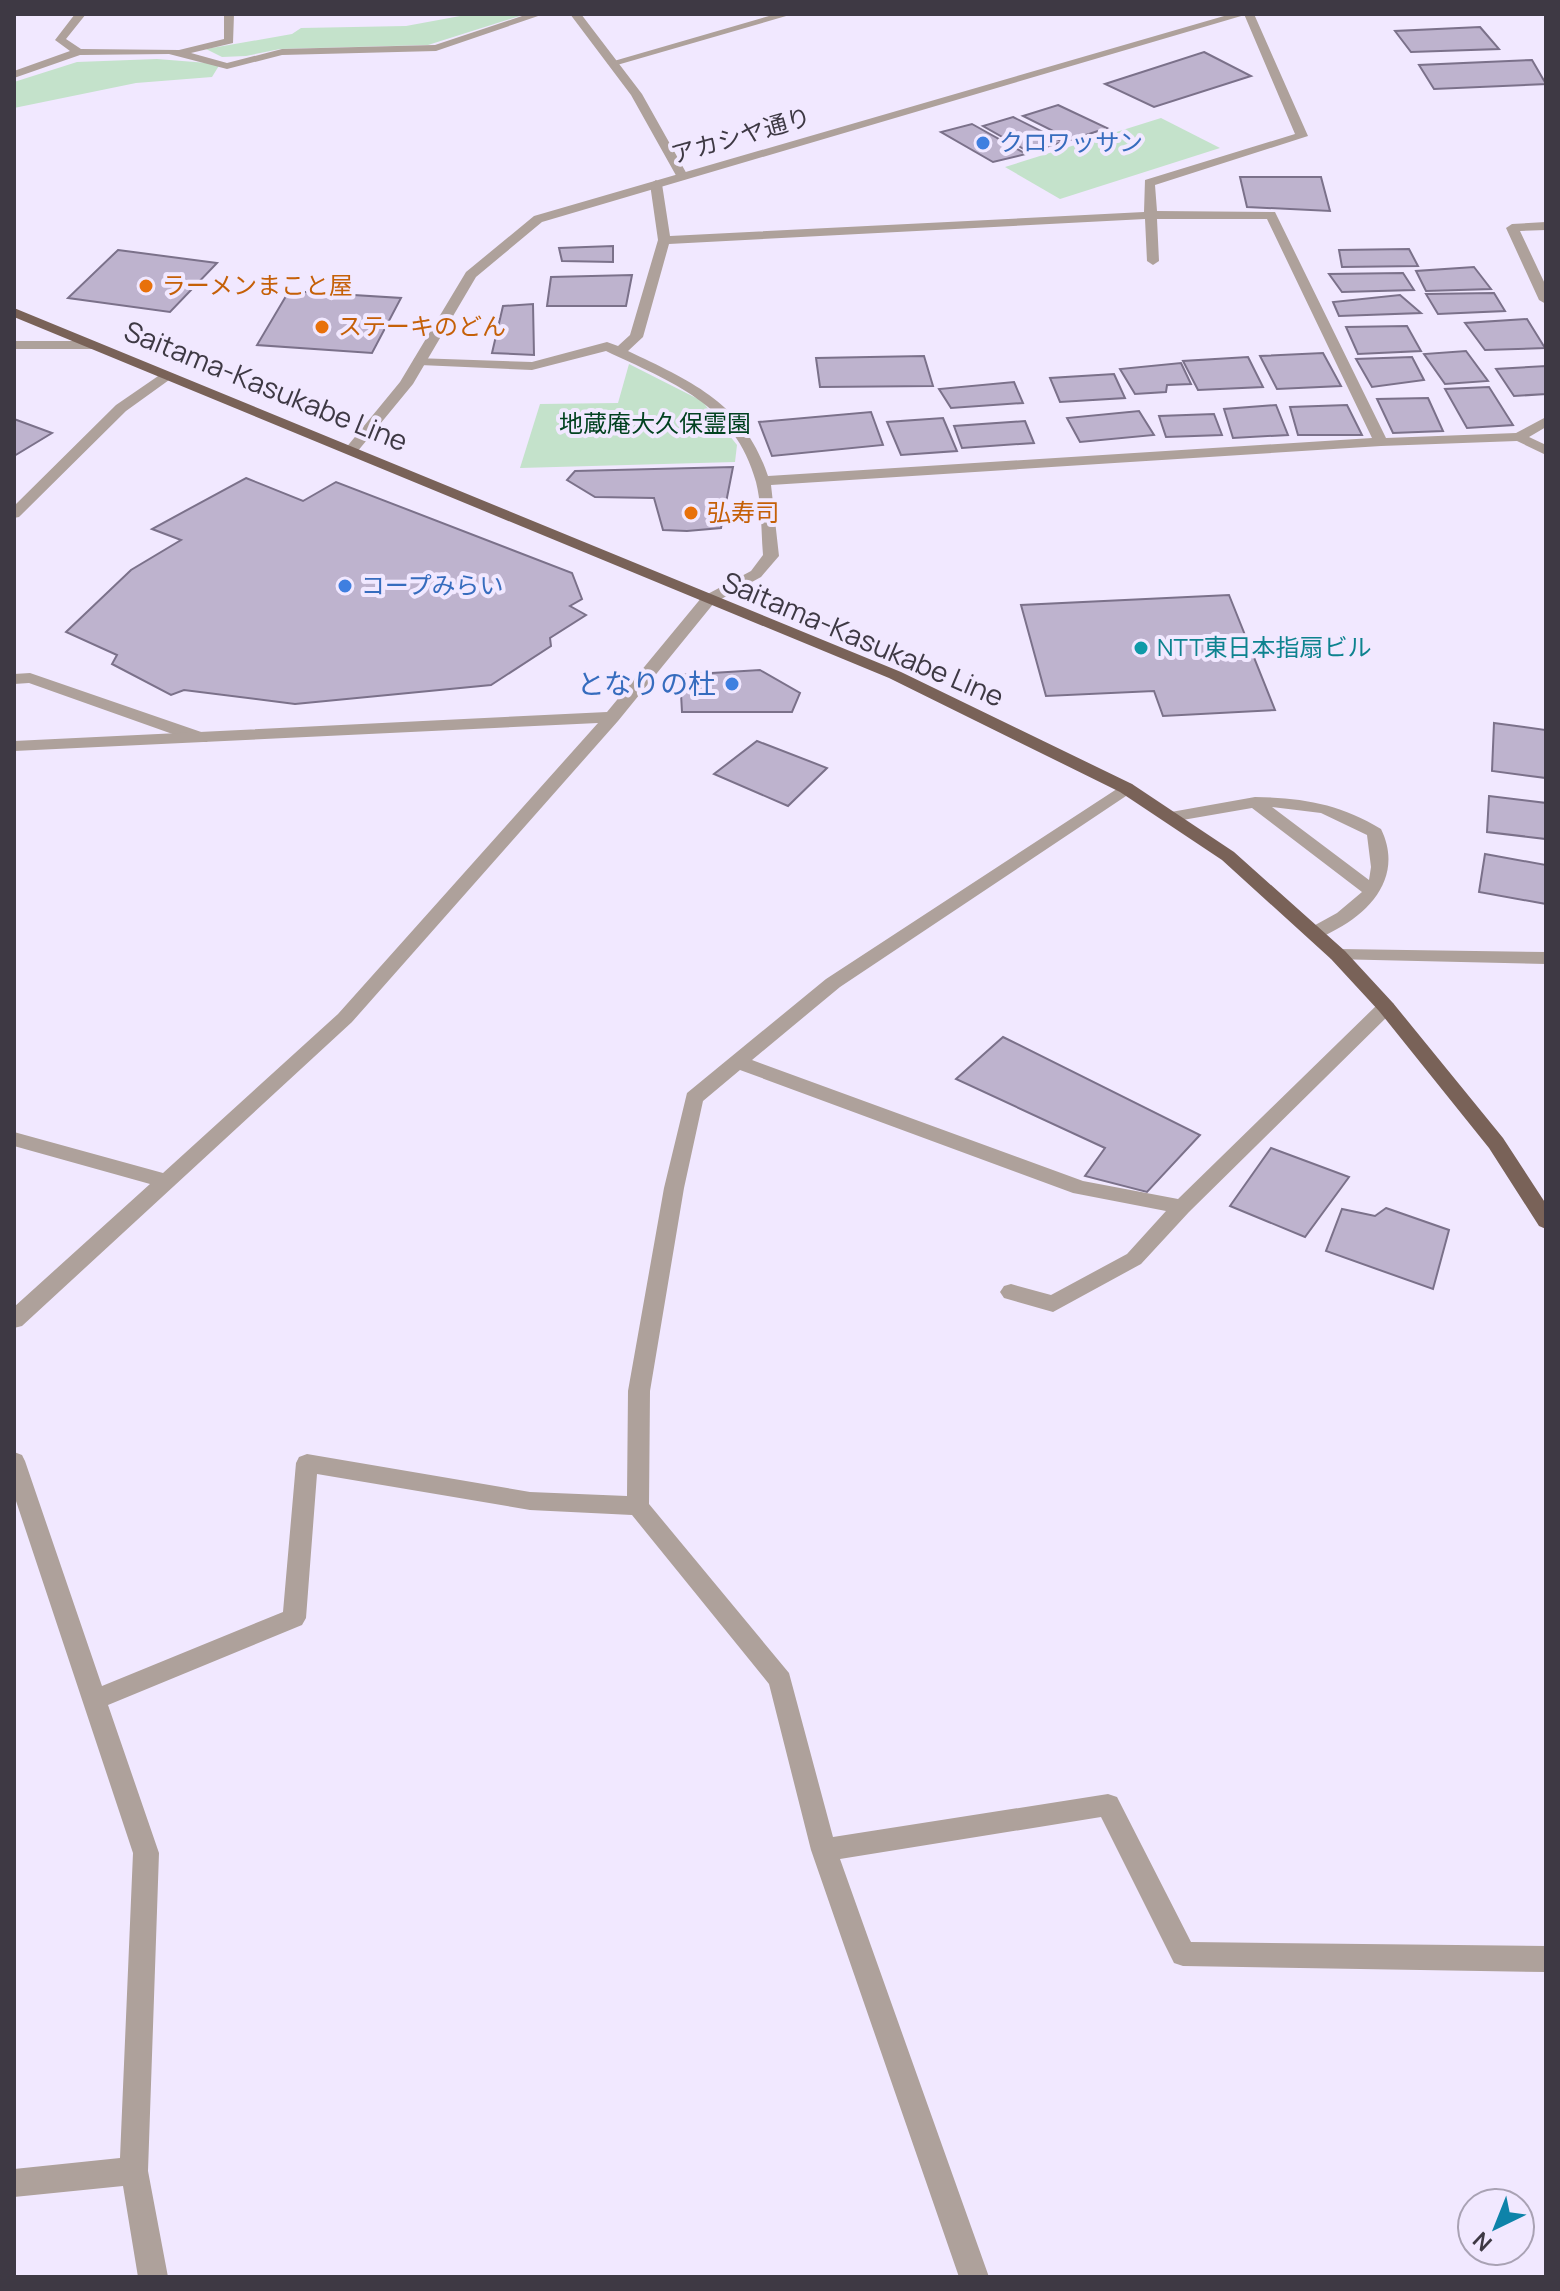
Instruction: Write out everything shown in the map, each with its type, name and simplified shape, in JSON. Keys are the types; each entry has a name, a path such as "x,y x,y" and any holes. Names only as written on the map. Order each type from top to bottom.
{"main road":[{"name":"Saitama-Kasukabe Line","path":"14,312 895,675 1126,788 1228,856 1338,955 1386,1007 1496,1143 1546,1221"}],"street":[{"path":"79,52 60,40 81,14"},
{"path":"14,75 79,52 179,53 229,41 229,14"},
{"path":"179,53 227,66 282,52 436,48 539,14"},
{"path":"575,14 636,94 682,176"},
{"path":"613,63 788,14"},
{"path":"1153,261 1149,183 1302,136 1246,14"},
{"name":"アカシヤ通り","path":"352,449 406,384 471,275 538,219 1246,14"},
{"path":"619,352 636,337 664,240 656,184"},
{"path":"664,240 1151,215 1271,215 1381,442"},
{"path":"1546,226 1512,228 1546,300"},
{"path":"14,345 93,345"},
{"path":"14,1320 345,1018 612,717 708,600 756,574 771,556 763,481 741,428 708,396 607,346 532,366 420,361"},
{"path":"14,514 121,408 169,375"},
{"path":"763,481 1381,442 1519,437 1546,421"},
{"path":"1519,437 1546,451"},
{"path":"14,679 30,678 201,738"},
{"path":"14,746 612,717"},
{"path":"974,2277 824,1850 780,1680 638,1506 639,1391 674,1188 694,1098 833,983 1126,788"},
{"path":"1171,817 1255,802 1316,804 1349,814 1375,833 1380,876 1366,902 1342,920 1314,933"},
{"path":"1255,802 1370,890"},
{"path":"1338,955 1546,958"},
{"path":"1011,1292 1053,1304 1134,1259 1182,1207 1386,1007"},
{"path":"738,1062 1080,1188 1182,1207"},
{"path":"14,1139 167,1181"},
{"path":"14,1461 146,1853 134,2171 153,2277"},
{"path":"94,1700 294,1618 307,1463 530,1501 638,1506"},
{"path":"824,1850 1108,1805 1183,1954 1546,1959"},
{"path":"14,2183 134,2171"}],"green space":[{"path":"471,14 526,14 428,45 280,49 222,57 206,49 292,34 301,28 406,26"},
{"path":"157,59 220,64 212,77 136,83 14,108 14,82 77,62"},
{"path":"1161,118 1220,148 1060,199 1005,167"},
{"name":"地蔵庵大久保霊園","path":"629,364 702,401 737,445 735,462 520,468 540,404 618,403"}],"building":[{"path":"1480,27 1499,49 1411,52 1395,31"},
{"path":"1204,52 1251,76 1154,107 1105,84"},
{"path":"1532,60 1546,84 1434,89 1419,65"},
{"path":"1058,105 1107,128 1071,140 1023,116"},
{"path":"1013,117 1063,142 1029,152 983,126"},
{"name":"クロワッサン","path":"972,124 1026,154 993,162 941,132"},
{"path":"1240,177 1321,177 1330,211 1247,207"},
{"path":"613,246 613,262 562,261 559,248"},
{"path":"1409,249 1418,266 1342,267 1339,250"},
{"path":"118,250 217,263 170,312 68,298"},
{"path":"1474,267 1491,289 1426,291 1416,271"},
{"path":"1403,273 1414,290 1342,292 1329,274"},
{"path":"632,275 626,306 547,306 551,277"},
{"path":"289,291 401,298 372,353 257,345"},
{"path":"1494,293 1505,311 1438,314 1426,294"},
{"path":"1400,295 1421,313 1339,316 1333,302"},
{"path":"533,304 534,355 492,353 503,306"},
{"path":"1527,319 1545,348 1485,350 1465,323"},
{"path":"1407,326 1421,351 1358,354 1346,327"},
{"path":"1466,351 1488,381 1445,384 1424,354"},
{"path":"1323,353 1341,386 1277,389 1260,356"},
{"path":"924,356 933,386 820,387 816,358"},
{"path":"1248,357 1263,387 1198,390 1183,361"},
{"path":"1412,357 1424,380 1372,387 1356,359"},
{"path":"1181,363 1191,384 1167,385 1166,392 1135,394 1120,369"},
{"path":"1546,366 1546,394 1514,396 1496,369"},
{"path":"1114,374 1125,398 1060,402 1050,378"},
{"path":"1014,382 1023,403 951,408 939,389"},
{"path":"1489,387 1513,425 1467,428 1445,389"},
{"path":"1428,398 1443,431 1393,433 1377,399"},
{"path":"1276,405 1288,435 1233,438 1224,409"},
{"path":"1347,405 1362,435 1298,435 1290,407"},
{"path":"1139,411 1154,435 1080,442 1067,418"},
{"path":"871,412 883,445 772,456 759,422"},
{"path":"1214,414 1222,435 1166,437 1159,416"},
{"path":"943,418 957,451 901,455 887,422"},
{"path":"14,419 52,433 14,456"},
{"path":"1025,421 1034,443 962,448 954,426"},
{"name":"弘寿司","path":"733,467 721,528 687,531 663,530 654,498 595,497 567,480 575,471"},
{"name":"コープみらい","path":"246,478 303,501 336,482 572,573 582,599 570,606 586,615 550,638 551,646 491,685 295,704 184,690 171,695 112,664 117,655 66,632 131,570 181,540 152,529"},
{"name":"NTT東日本指扇ビル","path":"1229,595 1275,710 1163,716 1154,691 1046,696 1021,605"},
{"name":"となりの杜","path":"760,670 800,693 792,712 682,712 680,675"},
{"path":"1494,723 1546,730 1546,778 1492,771"},
{"path":"757,741 827,768 788,806 714,774"},
{"path":"1489,796 1546,803 1546,839 1487,832"},
{"path":"1485,854 1546,865 1546,904 1479,892"},
{"path":"1003,1037 1200,1135 1147,1192 1085,1176 1105,1148 956,1079"},
{"path":"1271,1148 1349,1177 1305,1237 1230,1206"},
{"path":"1386,1208 1449,1230 1433,1289 1326,1251 1342,1209 1375,1216"}],"place":[{"name":"クロワッサン","path":"983,143"},
{"name":"ラーメンまこと屋","path":"146,286"},
{"name":"ステーキのどん","path":"322,327"},
{"name":"弘寿司","path":"691,513"},
{"name":"コープみらい","path":"345,586"},
{"name":"NTT東日本指扇ビル","path":"1141,648"},
{"name":"となりの杜","path":"732,684"}]}
